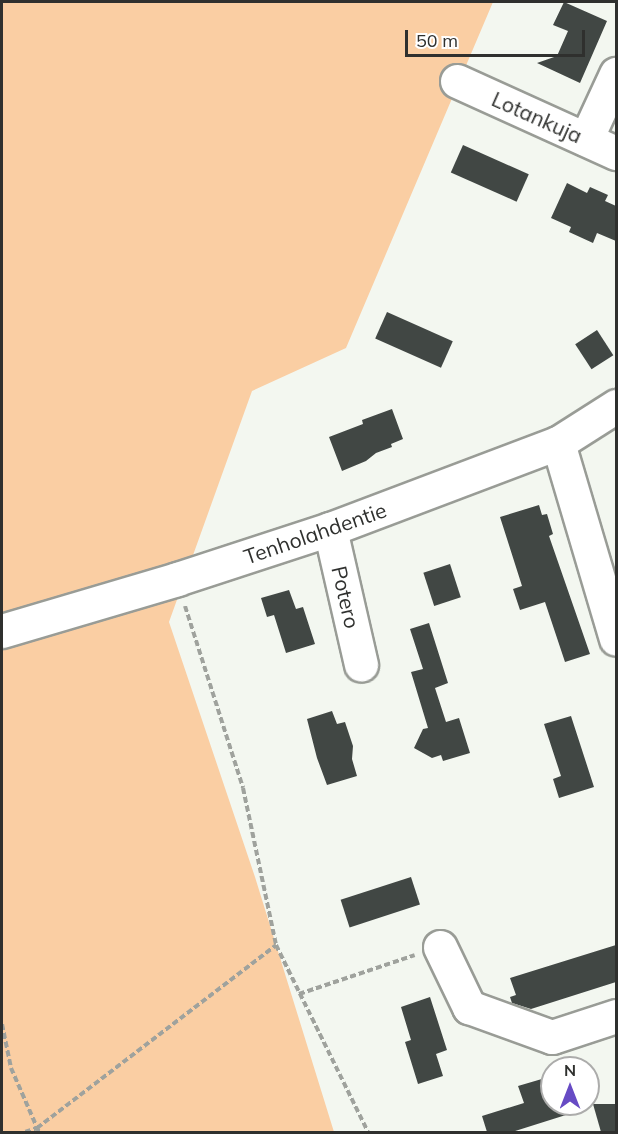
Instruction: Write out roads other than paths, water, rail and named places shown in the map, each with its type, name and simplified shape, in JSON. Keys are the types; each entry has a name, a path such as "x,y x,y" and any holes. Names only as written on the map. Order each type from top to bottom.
{"street":[{"path":"586,139 616,74"},
{"name":"Lotankuja","path":"457,81 616,153"},
{"name":"Tenholahdentie","path":"2,631 177,579 330,529 558,443 616,406"},
{"path":"558,443 616,639"},
{"name":"Potero","path":"330,529 361,664"},
{"path":"440,947 469,1007 552,1037 616,1016"}]}
